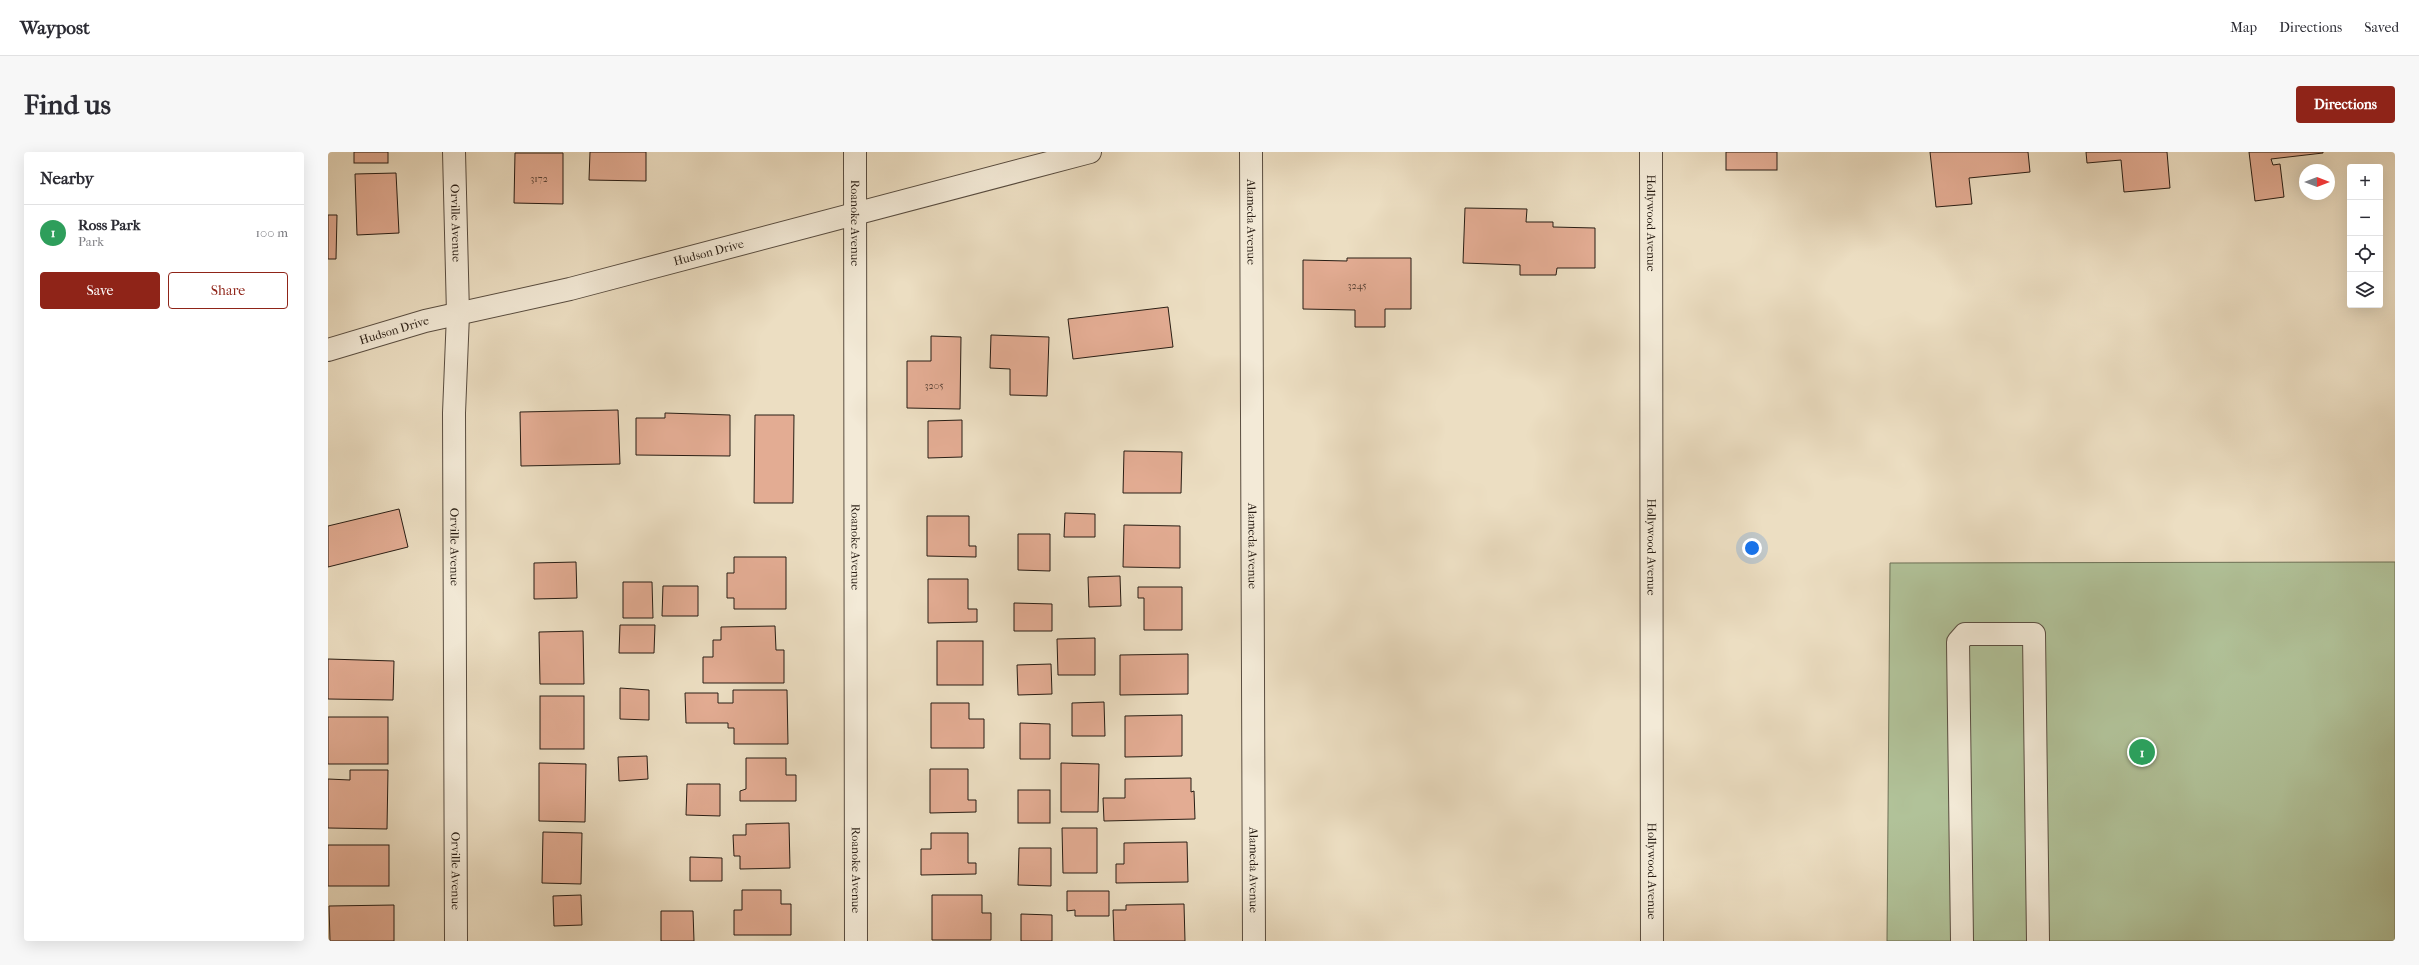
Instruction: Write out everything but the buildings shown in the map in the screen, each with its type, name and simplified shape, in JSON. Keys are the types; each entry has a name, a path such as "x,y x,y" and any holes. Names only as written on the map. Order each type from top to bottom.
{"street":[{"name":"Orville Avenue","path":"454,152 458,314 454,413 456,941"},
{"name":"Roanoke Avenue","path":"855,152 856,941"},
{"name":"Hudson Drive","path":"328,350 425,321 570,290 1090,152"},
{"name":"Alameda Avenue","path":"1251,152 1254,941"},
{"name":"Hollywood Avenue","path":"1651,152 1652,941"},
{"path":"1962,941 1958,642 1965,634 2034,634 2038,941"}],"green space":[{"path":"2395,562 2395,941 1887,941 1890,563"}],"place":[{"name":"Ross Park","path":"2142,752"}]}
